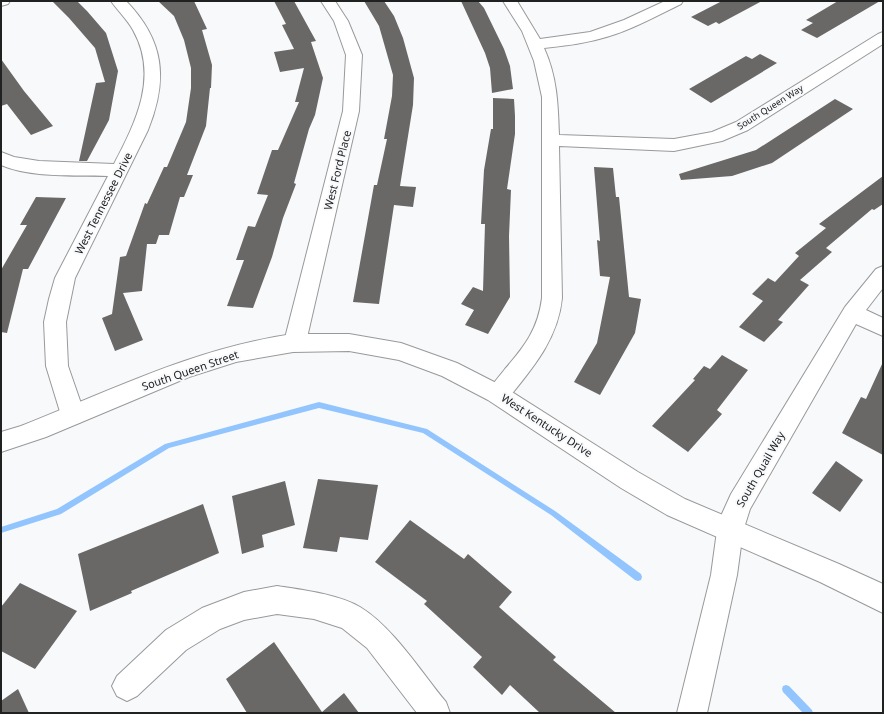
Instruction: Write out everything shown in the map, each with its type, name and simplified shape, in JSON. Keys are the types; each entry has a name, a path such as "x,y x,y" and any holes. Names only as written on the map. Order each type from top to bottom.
{"street":[{"name":"West Tennessee Drive","path":"73,415 57,366 55,322 59,299 65,278 142,126 152,96 152,64 148,44 139,25 128,10 118,1"},
{"name":"West Ford Place","path":"295,342 351,111 354,55 341,22 328,1"},
{"name":"West Kentucky Drive","path":"510,1 522,17 542,60 550,98 552,298 550,315 545,330 537,344 498,394 660,499 697,517 825,570 883,600"},
{"path":"535,44 582,39 628,25 676,1"},
{"name":"South Queen Way","path":"550,140 674,145 716,137 742,126 883,36"},
{"path":"1,158 4,161 24,166 120,170"},
{"name":"South Quail Way","path":"692,713 724,575 730,531 740,502 852,313 883,274"},
{"path":"852,313 883,328"},
{"name":"South Queen Street","path":"1,442 204,363 243,352 295,342 318,341 358,343 409,354 456,371 498,394"},
{"path":"127,686 176,640 212,618 244,606 277,600 314,605 350,617 377,638 435,713"}],"building":[{"path":"52,1 77,1 87,11 106,33 118,71 109,120 87,161 79,161 96,83 105,82 95,48"},
{"path":"158,1 194,1 207,29 202,30 212,65 211,88 206,126 187,175 193,175 184,197 180,197 169,235 159,235 156,244 147,244 142,291 123,293 143,340 115,351 102,318 112,314 120,257 126,256 145,203 147,204 164,167 167,167 186,122 191,88 191,68 184,40 174,16"},
{"path":"274,1 294,1 316,41 311,42 323,78 315,115 309,129 294,183 296,184 283,218 272,257 253,308 227,306 244,260 236,260 248,226 255,227 268,195 257,194 272,150 278,150 299,102 295,102 304,68 280,72 274,52 294,49 282,25 286,24"},
{"path":"364,1 384,1 394,16 403,38 414,78 413,105 400,186 416,187 413,207 394,205 379,304 353,302 374,185 377,185 387,139 384,139 392,96 393,75 379,26"},
{"path":"461,1 478,1 484,8 504,49 510,66 513,89 492,93 490,68 485,53"},
{"path":"722,1 762,1 719,24 716,22 708,26 691,17"},
{"path":"838,1 880,1 817,38 801,30 813,23 806,20"},
{"path":"760,54 777,63 711,103 689,89 746,56 752,59"},
{"path":"1,59 24,91 53,126 31,135 7,104 1,106"},
{"path":"493,98 514,99 515,134 507,189 511,190 509,236 510,297 488,334 465,325 474,310 461,304 473,287 483,291 485,224 481,224 484,170 491,129 493,129"},
{"path":"835,99 853,109 772,163 732,176 681,180 679,174 756,150"},
{"path":"594,167 613,168 616,197 619,197 629,297 641,299 635,333 600,395 574,382 597,343 610,277 600,276 597,240 600,241"},
{"path":"883,176 883,204 874,210 872,209 826,248 832,252 800,280 809,285 778,320 783,322 764,342 739,327 763,301 752,294 768,278 775,282 799,256 795,253 826,228 819,224"},
{"path":"36,197 66,198 28,269 23,269 7,333 1,332 1,270 27,225 20,225"},
{"path":"722,355 748,370 717,410 722,414 688,452 652,426 695,380 693,379 704,366 710,369"},
{"path":"883,362 883,455 842,433 861,397 866,399"},
{"path":"836,461 863,480 840,512 812,493"},
{"path":"318,479 378,485 368,540 340,537 337,552 303,548"},
{"path":"285,481 295,525 262,535 264,547 242,554 232,496"},
{"path":"203,504 219,553 131,591 132,593 90,611 78,554"},
{"path":"410,520 464,559 468,554 512,592 499,607 556,657 553,660 616,713 540,713 510,685 502,695 473,667 482,657 424,604 427,601 375,562"},
{"path":"20,583 77,611 35,669 1,651 1,607"},
{"path":"274,642 322,712 344,693 359,713 247,713 226,679"},
{"path":"18,689 29,713 1,713 1,701"}],"waterway":[{"path":"1,530 59,512 167,446 319,405 425,431 553,513 638,577"},
{"path":"786,689 809,713"}]}
